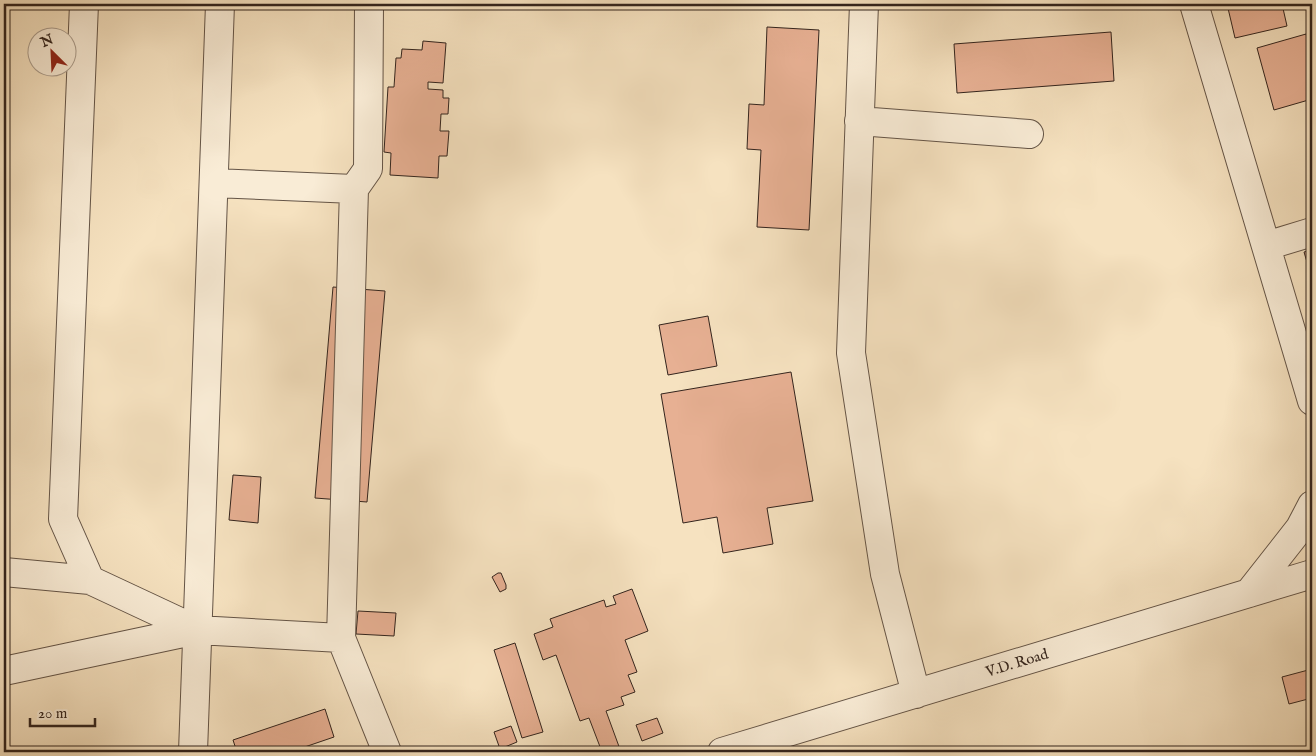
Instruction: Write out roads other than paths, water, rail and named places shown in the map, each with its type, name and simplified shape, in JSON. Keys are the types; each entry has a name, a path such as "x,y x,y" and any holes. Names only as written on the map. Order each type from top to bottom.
{"street":[{"path":"84,4 63,519 90,580"},
{"path":"193,752 220,4"},
{"path":"369,4 368,170 354,189 341,638 387,752"},
{"path":"864,4 850,354 885,574 916,694"},
{"path":"1194,4 1312,401"},
{"path":"859,121 1029,134"},
{"path":"214,183 354,189"},
{"path":"1266,246 1312,232"},
{"path":"1249,593 1300,528 1312,505"},
{"path":"4,572 90,580 197,630"},
{"name":"V.D. Road","path":"722,752 1312,574"},
{"path":"4,671 197,630 341,638"}]}
